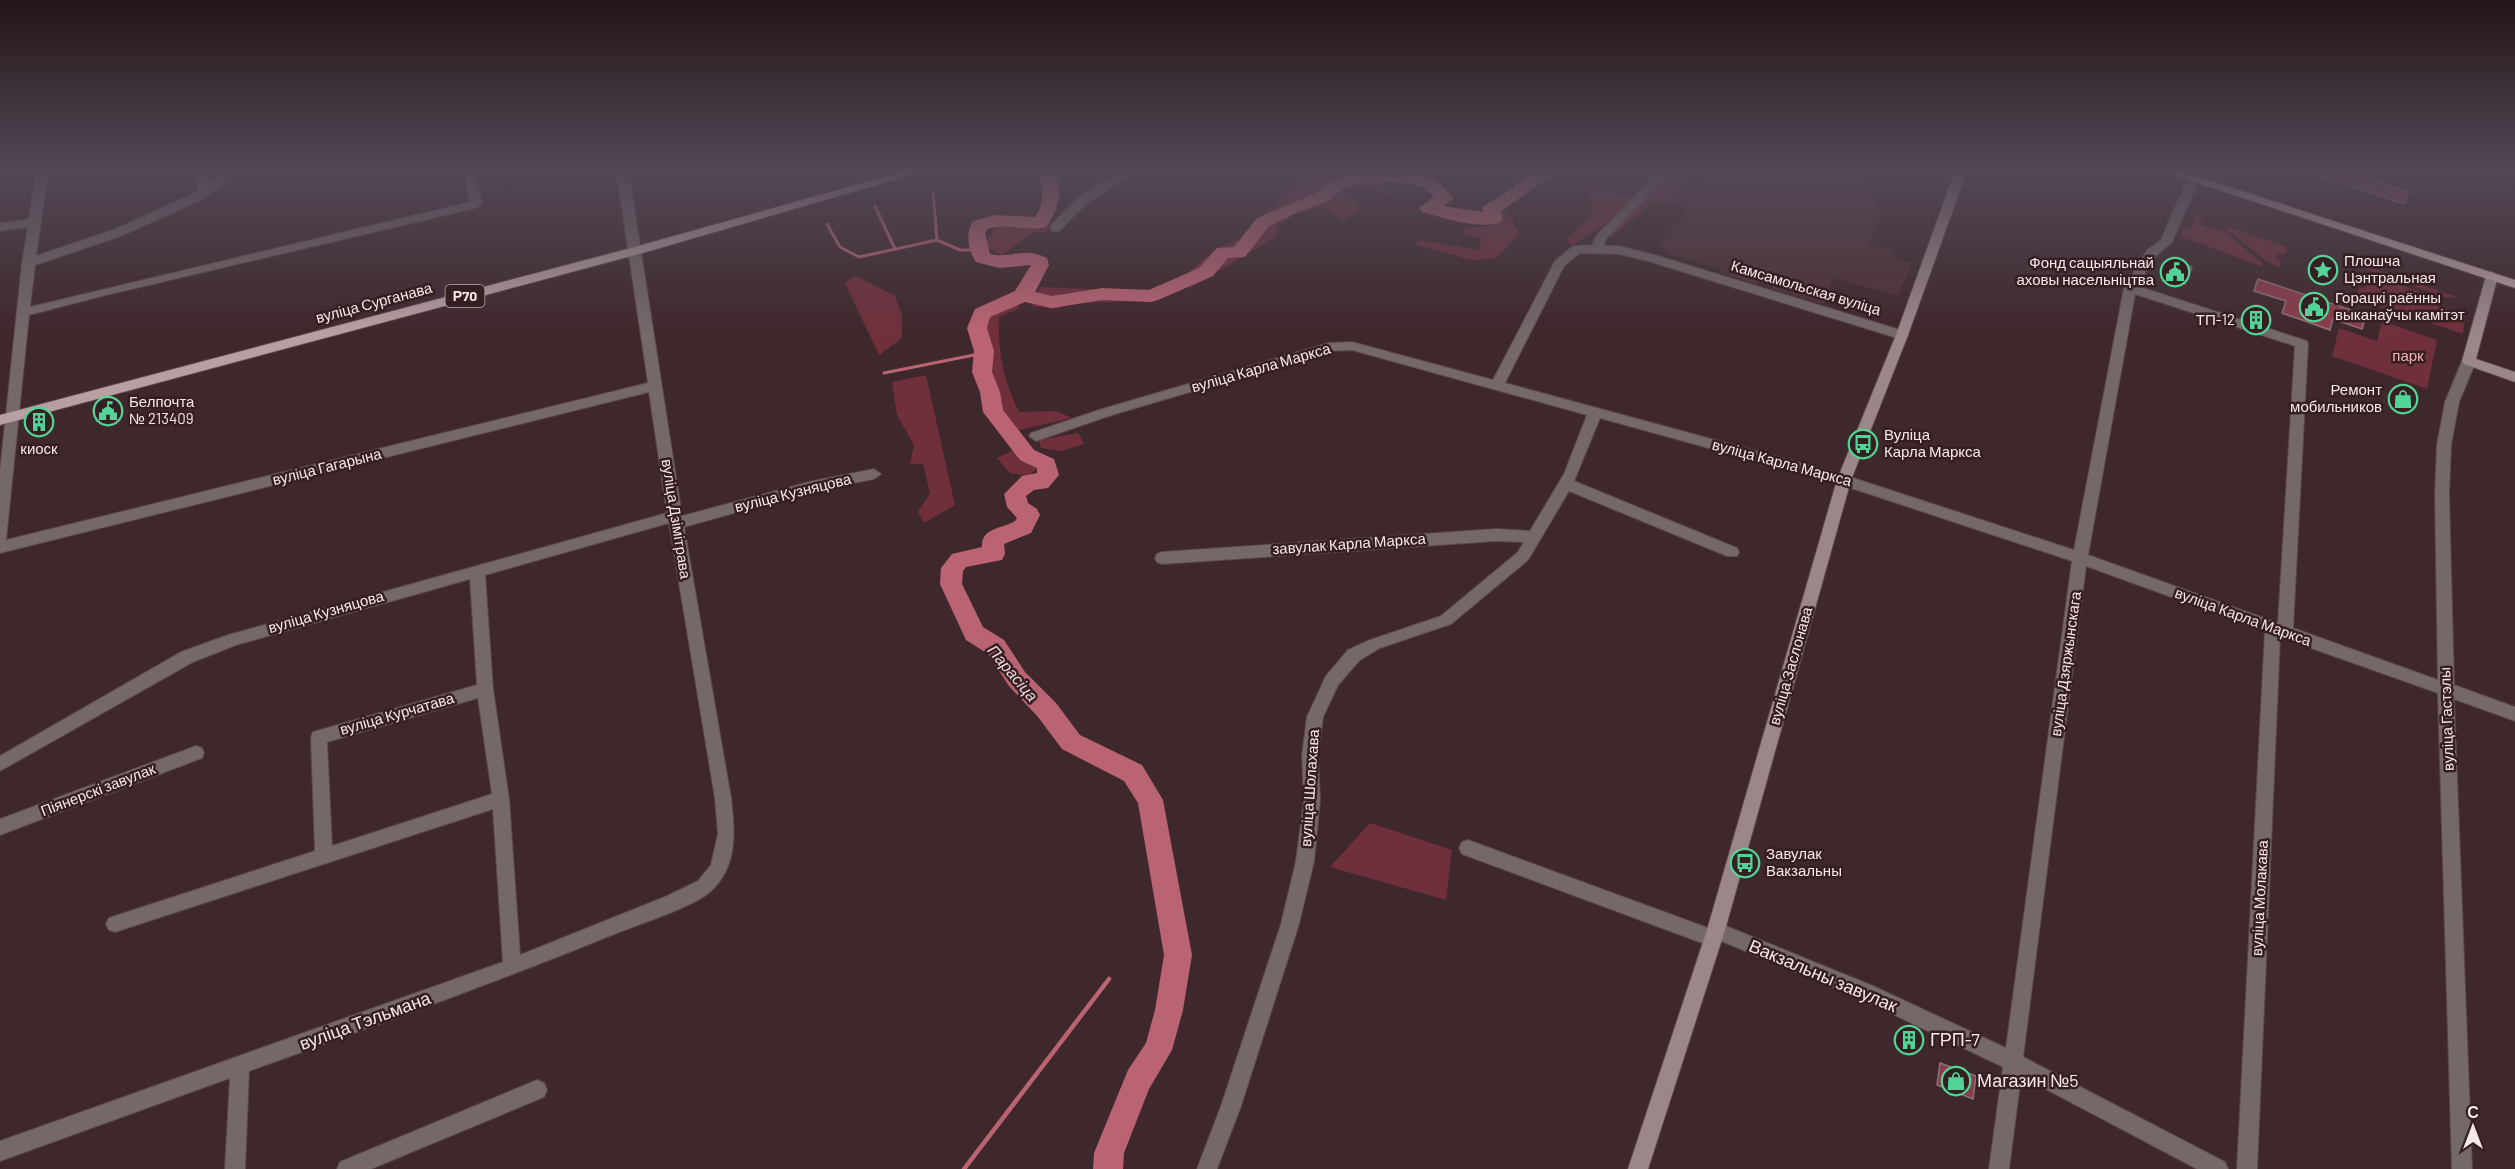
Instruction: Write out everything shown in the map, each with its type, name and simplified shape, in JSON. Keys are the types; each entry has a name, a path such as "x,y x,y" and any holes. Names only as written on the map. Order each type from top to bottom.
{"main road":[{"name":"вуліца Сурганава","path":"7,418 736,223"},
{"path":"2326,223 2515,284"}],"street":[{"path":"0,227 30,223"},
{"path":"0,537 7,418 34,223"},
{"path":"28,263 117,233 139,223"},
{"path":"23,313 102,292 397,223"},
{"name":"вуліца Дзімітрава","path":"631,223 676,519 723,798 727,834 719,869"},
{"path":"1055,228 1060,223"},
{"path":"1597,248 1601,238 1616,223"},
{"name":"вуліца Заслонава","path":"1638,1169 1714,934 1844,480 1902,335 1942,223"},
{"name":"вуліца Дзяржынскага","path":"1999,1169 2080,558 2130,288 2151,253 2166,242 2174,223"},
{"name":"Камсамольская вуліца","path":"1497,386 1559,264 1577,249 1619,250 1651,258 1902,335"},
{"name":"вуліца Гастэлы","path":"2462,1169 2442,494 2444,445 2452,402 2469,362 2493,276"},
{"name":"вуліца Молакава","path":"2130,288 2302,344 2279,630 2247,1169"},
{"name":"вуліца Карла Маркса","path":"1036,436 1107,412 1329,347 1352,346 1844,480 2080,558 2515,714"},
{"path":"2469,362 2515,377"},
{"name":"вуліца Гагарына","path":"0,547 655,386"},
{"name":"вуліца Шолахава","path":"1207,1169 1231,1106 1290,924 1305,861 1312,801 1310,756 1315,717 1332,681 1354,655 1375,644 1446,620 1523,556 1567,484 1595,412"},
{"name":"вуліца Кузняцова","path":"0,764 187,657 233,639 477,570 676,519 813,486 874,474"},
{"path":"1567,484 1652,521 1732,552"},
{"name":"завулак Карла Маркса","path":"1162,558 1496,535 1536,537"},
{"path":"477,570 485,688 501,799 512,967"},
{"name":"вуліца Курчатава","path":"324,855 319,737 485,688"},
{"name":"Піянерскі завулак","path":"0,827 196,753"},
{"path":"115,924 501,799"},
{"name":"Вакзальны завулак","path":"1468,848 1714,934 1866,992 2012,1061 2218,1169"},
{"name":"вуліца Тэльмана","path":"0,1151 512,967 674,902 705,887 719,869"},
{"path":"235,1169 240,1066"},
{"path":"347,1169 537,1090"}],"shaded area":[{"path":"1678,223 1878,223 1869,244 1893,251 1891,257 1912,263 1898,296 1833,278 1824,304 1772,289 1773,286 1759,282 1757,285 1720,272 1721,269 1674,255 1660,247 1662,244 1657,242"}],"green space":[{"path":"1050,223 1047,232 1034,232 1001,256 985,245 997,225 1038,227"},
{"path":"1256,223 1283,223 1276,227 1277,236 1190,288 1184,276 1217,248 1249,236"},
{"path":"1497,223 1513,223 1520,234 1496,258 1472,260 1416,245 1418,240 1478,250 1482,239 1465,234 1463,228 1496,225"},
{"path":"1584,223 1606,223 1573,245 1566,240"},
{"path":"1620,223 1629,223 1612,237 1608,235"},
{"path":"2193,223 2200,223 2224,231 2263,264 2261,266 2180,236 2183,228 2190,229"},
{"path":"2229,227 2287,247 2285,254 2279,253 2276,259 2281,261 2279,267 2268,262 2227,230"},
{"path":"2366,266 2457,297 2447,298 2365,269"},
{"path":"2363,273 2424,293 2421,298 2366,296 2357,292 2360,287 2365,289 2367,282 2360,279"},
{"path":"856,276 895,296 902,315 902,338 879,355 845,283"},
{"path":"1040,287 1142,291 1141,301 1078,303 1054,309 1032,306"},
{"path":"1020,301 1019,308 999,317 999,343 1005,377 1019,412 1056,411 1072,418 1018,430 998,411 990,374 989,347 981,326 985,314 1002,310"},
{"path":"2374,301 2426,302 2465,314 2463,334 2377,305"},
{"name":"парк","path":"2382,321 2437,340 2427,389 2332,356 2339,328 2377,341"},
{"path":"926,375 955,505 924,523 918,512 930,493 923,464 910,464 914,445 897,415 892,382"},
{"path":"1078,433 1084,444 1061,451 1041,448 1039,440"},
{"path":"1014,450 1019,457 1040,466 1028,476 1010,473 997,458"},
{"path":"1370,823 1452,850 1446,900 1330,867"}],"building":[{"name":"Фонд сацыяльнай аховы насельніцтва","path":"2173,261 2192,267 2185,284 2166,277"},
{"name":"Горацкі раённы выканаўчы камітэт","path":"2258,279 2366,315 2362,329 2333,319 2330,330 2282,313 2286,301 2254,291"},
{"name":"Белпочта № 213409","path":"119,402 119,415 97,421 98,408"},
{"name":"Магазин №5","path":"1940,1063 1976,1076 1973,1099 1937,1085"}],"waterway":[{"path":"883,223 895,249"},
{"path":"936,223 937,240"},
{"name":"Парасіца","path":"986,223 979,225 976,233 982,258 999,262 1030,257 1041,262 1024,293 982,313 977,328 984,351 982,372 990,392 993,412 1027,455 1047,464 1048,475 1041,482 1029,482 1015,494 1018,507 1029,515 1023,527 993,541 994,554 960,560 952,568 951,584 974,633 996,647 1017,679 1047,710 1071,742 1133,773 1150,800 1178,955 1169,1010 1158,1050 1138,1080 1109,1153 1108,1169"},
{"name":"Парасіца","path":"1027,223 1040,223"},
{"path":"1022,295 1052,302 1102,294 1151,296 1206,272 1223,252 1239,253 1263,223"},
{"path":"827,224 840,247 859,257 937,240"},
{"path":"937,240 960,250 979,250"},
{"path":"884,373 984,353"},
{"path":"964,1169 1109,979"}],"place":[{"name":"Плошча Цэнтральная","path":"2323,270"},
{"name":"Фонд сацыяльнай аховы насельніцтва","path":"2175,272"},
{"name":"Горацкі раённы выканаўчы камітэт","path":"2314,307"},
{"name":"ТП-12","path":"2256,320"},
{"name":"Ремонт мобильников","path":"2403,399"},
{"name":"Белпочта № 213409","path":"108,411"},
{"name":"киоск","path":"39,422"},
{"name":"Вуліца Карла Маркса","path":"1863,444"},
{"name":"Завулак Вакзальны","path":"1745,863"},
{"name":"ГРП-7","path":"1909,1040"},
{"name":"Магазин №5","path":"1956,1081"}]}
